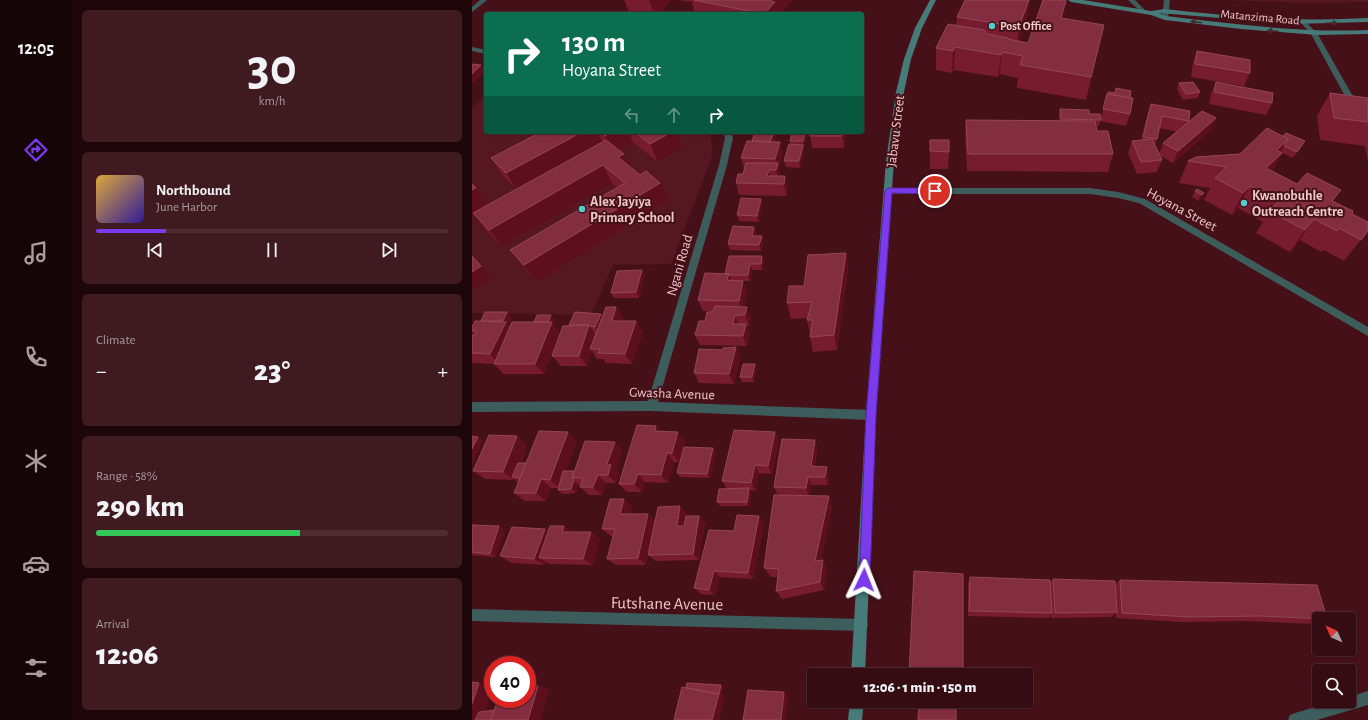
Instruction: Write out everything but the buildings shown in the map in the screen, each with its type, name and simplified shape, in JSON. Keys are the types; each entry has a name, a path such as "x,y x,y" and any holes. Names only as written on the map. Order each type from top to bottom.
{"street":[{"path":"472,10 484,0"},
{"name":"Jabavu Street","path":"859,668 862,625 871,415 888,191 901,84 918,31 933,0"},
{"name":"Matanzima Road","path":"1071,0 1152,13 1237,19 1304,23 1368,20"},
{"path":"1131,0 1142,11"},
{"path":"1165,14 1167,0"},
{"name":"Matanzima Road","path":"1165,14 1272,31 1314,33 1368,32"},
{"path":"1304,23 1314,33 1348,94 1354,102 1368,109"},
{"path":"472,49 484,52"},
{"name":"Ngani Road","path":"652,406 723,166 729,138 728,134"},
{"name":"Hoyana Street","path":"888,191 1090,191 1118,195 1142,201 1184,223 1368,332"},
{"name":"Gwasha Avenue","path":"472,407 652,406 871,415"},
{"name":"Futshane Avenue","path":"472,615 862,625"},
{"path":"1295,720 1368,698"},
{"path":"855,720 856,708"}],"shaded area":[{"path":"1229,0 1368,0 1368,2 1305,3"},
{"name":"Alex Jayiya Primary School","path":"484,97 484,134 710,134 713,154 671,264 613,265 591,315 472,313 472,107"}],"place":[{"name":"Post Office","path":"992,26"},
{"name":"Kwanobuhle Outreach Centre","path":"1244,203"},
{"name":"Alex Jayiya Primary School","path":"582,209"}],"route":[{"path":"864,580 871,415 888,191 935,191"}]}
